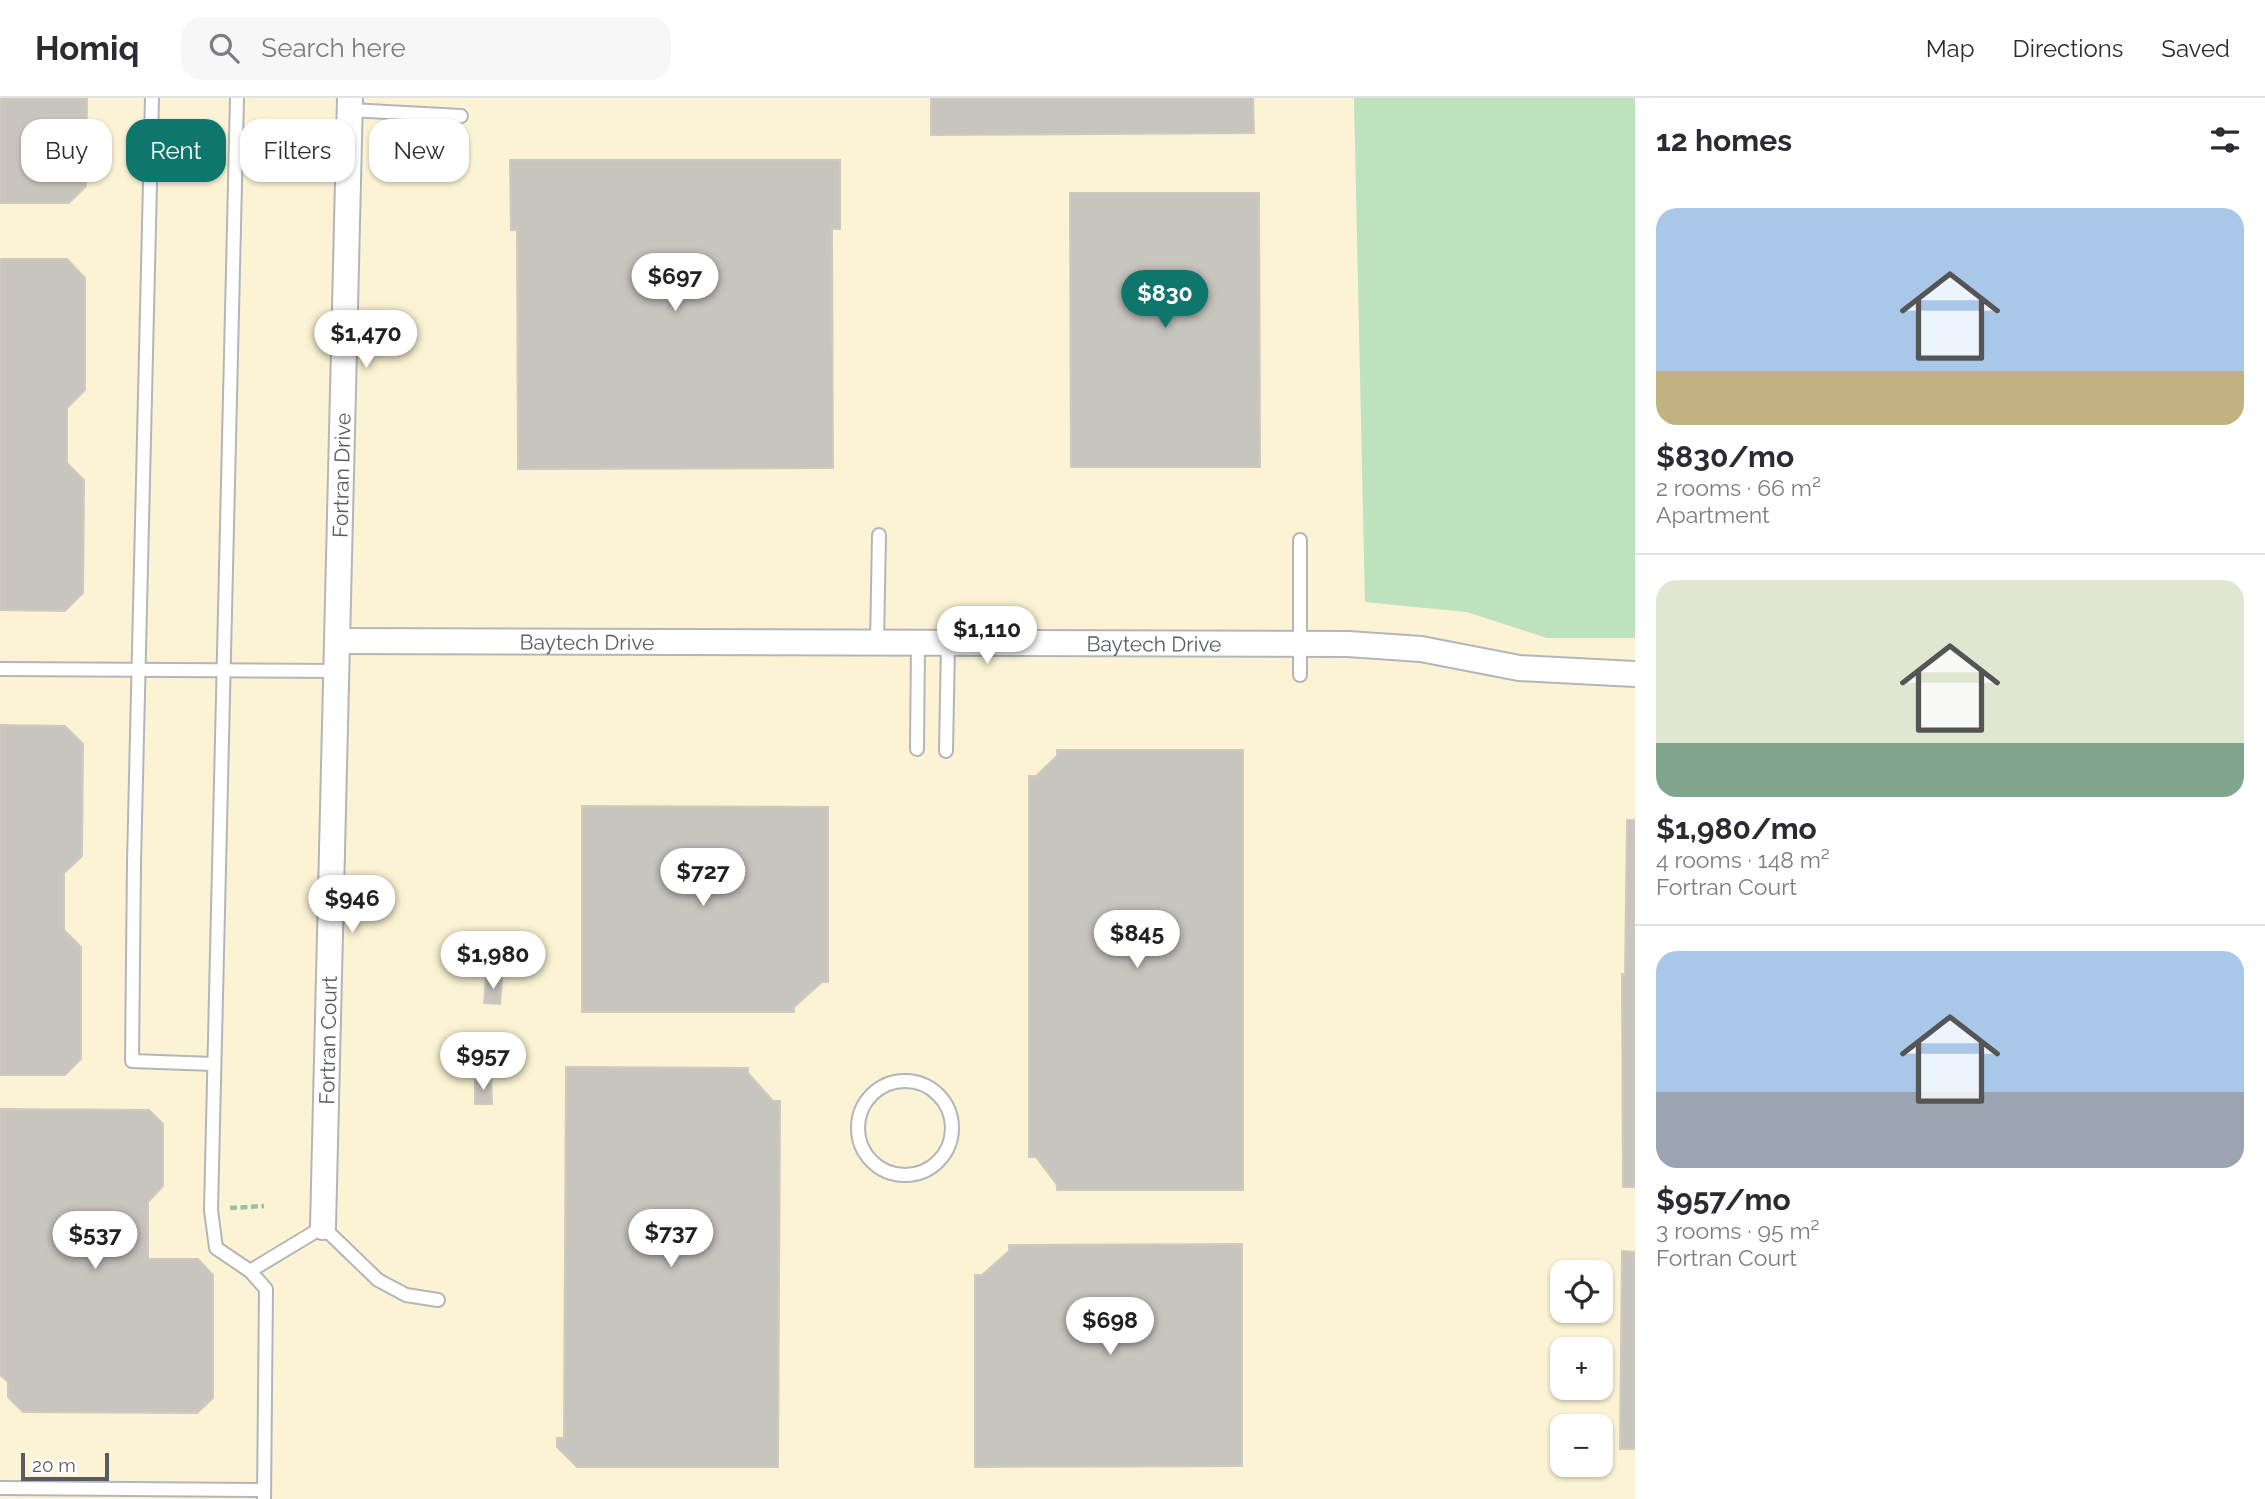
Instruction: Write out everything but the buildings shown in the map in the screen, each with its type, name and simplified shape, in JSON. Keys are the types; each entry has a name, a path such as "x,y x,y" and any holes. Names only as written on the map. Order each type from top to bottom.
{"street":[{"name":"Fortran Drive","path":"337,641 350,104"},
{"name":"Baytech Drive","path":"337,641 1298,644 1421,649 1519,668 1635,674"},
{"name":"Fortran Court","path":"323,1227 337,641"}],"lane":[{"path":"152,98 138,670 132,1061 212,1064"},
{"path":"0,1488 264,1495 266,1289 250,1271 216,1248 211,1210 212,1064 237,98"},
{"path":"350,104 461,116"},
{"path":"877,643 879,535"},
{"path":"1300,540 1300,675"},
{"path":"917,749 918,643"},
{"path":"946,751 948,643"},
{"path":"0,669 336,671"},
{"path":"910,1081 928,1086 942,1098 951,1115 952,1133 946,1152 934,1166 917,1174 899,1175 881,1170 867,1157 858,1141 857,1122 863,1105 875,1091 892,1082 910,1081"},
{"path":"250,1271 323,1227 378,1280 406,1295 438,1300"}],"path":[{"path":"211,1210 264,1206"}],"shaded area":[{"path":"0,98 1354,98 1365,602 1467,612 1547,638 1635,638 1635,1499 0,1499"}],"green space":[{"path":"1354,98 1635,98 1635,638 1547,638 1467,612 1365,602"}]}
